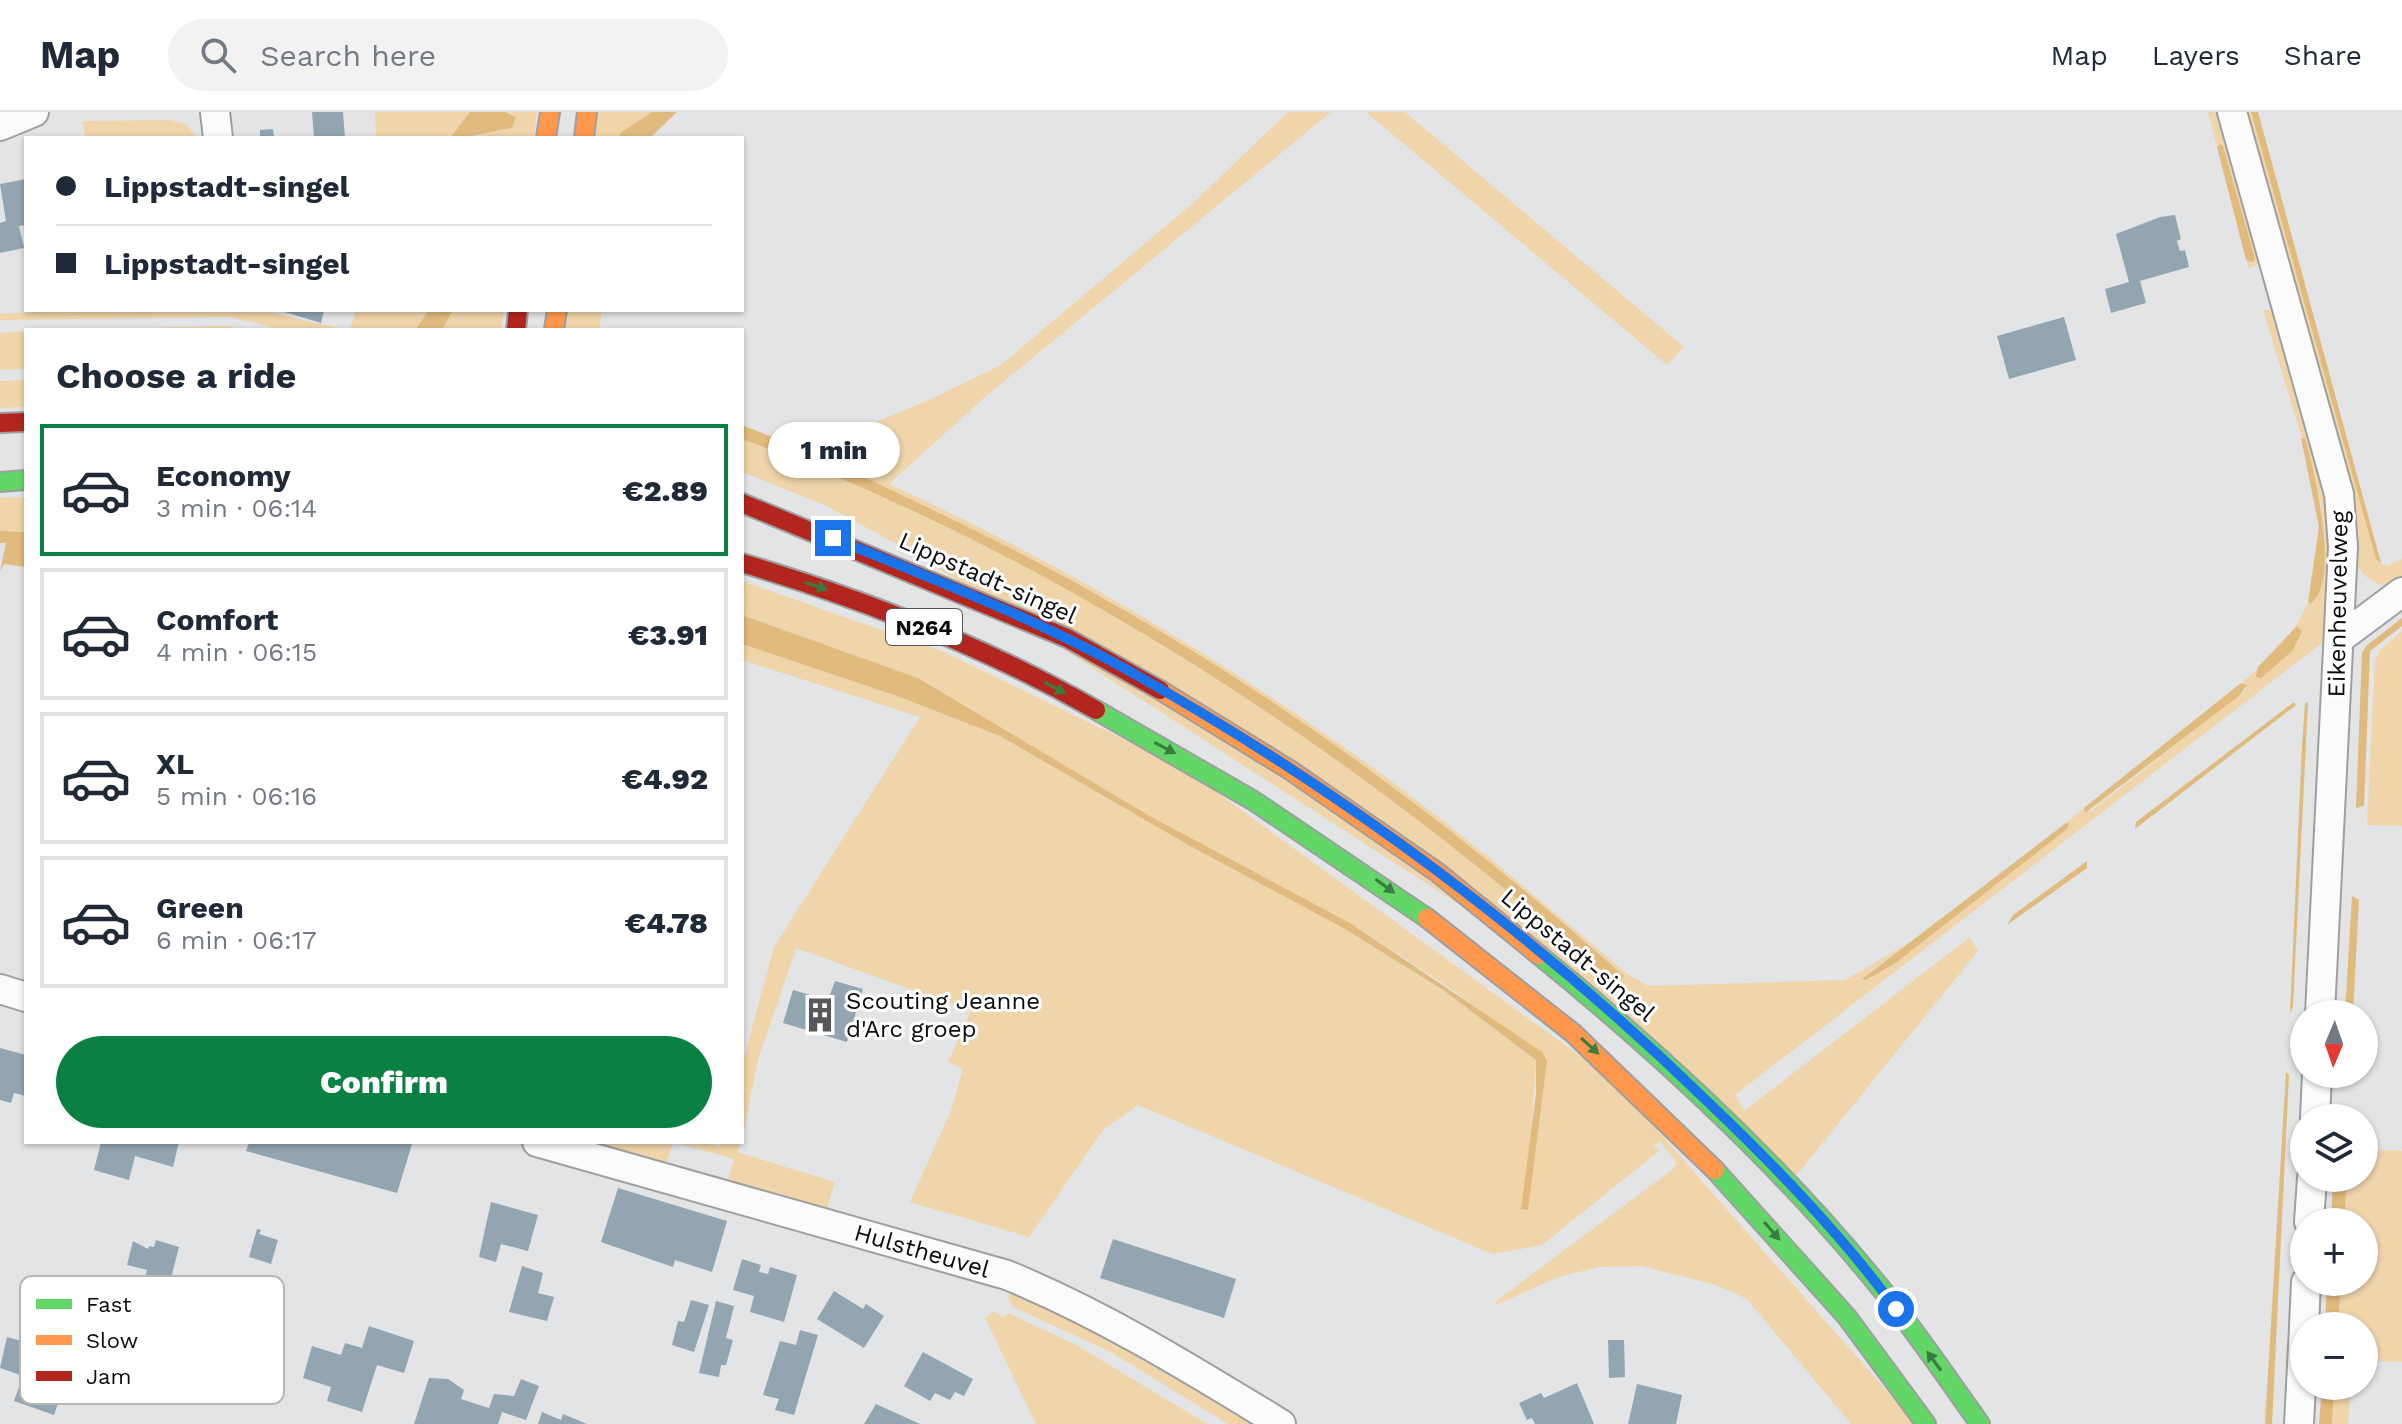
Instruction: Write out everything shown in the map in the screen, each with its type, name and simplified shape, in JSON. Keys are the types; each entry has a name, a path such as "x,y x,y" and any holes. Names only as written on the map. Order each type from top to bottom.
{"main road":[{"path":"546,136 550,112"},
{"path":"584,136 587,112"},
{"path":"0,423 24,422"},
{"path":"0,482 24,480"},
{"name":"Lippstadt-singel","path":"744,504 913,571 1067,638 1131,672 1302,778 1437,872 1647,1043 1743,1135 1879,1286 1980,1424"},
{"name":"N264","path":"744,564 887,612 1026,672 1207,771 1357,865 1554,1014 1640,1091 1796,1259 1926,1424"}],"street":[{"path":"0,126 34,112"},
{"path":"215,112 218,136"},
{"name":"Eikenheuvelweg","path":"2232,112 2339,494 2343,547 2321,1000"},
{"path":"2339,639 2402,592"},
{"path":"0,989 24,996"},
{"name":"Hulstheuvel","path":"544,1144 1007,1275 1073,1302 1138,1337 1281,1424"},
{"path":"2299,1424 2300,1400"}],"shaded area":[{"path":"375,112 470,112 452,136 376,136"},
{"path":"470,112 506,112 516,117 512,128 471,136 452,136"},
{"path":"506,112 537,112 534,136 479,136 512,128 512,113"},
{"path":"594,112 652,112 619,136 591,136"},
{"path":"652,112 677,112 652,136 619,136"},
{"path":"1288,112 1331,112 985,397 889,484 1011,544 1130,609 1302,718 1393,782 1495,862 1626,973 1648,986 1845,980 1919,937 1867,973 1897,962 2067,829 2069,824 2066,823 2084,808 2084,811 2091,811 2246,690 2245,684 2241,683 2280,647 2310,604 2325,540 2321,505 2305,438 2302,438 2263,310 2279,310 2321,461 2333,549 2326,640 1735,1095 1744,1111 1970,937 1978,951 1795,1177 1616,1006 924,559 825,505 744,473 744,440 862,488 979,543 1093,604 1204,671 1312,743 1417,819 1616,984 1623,975 1472,850 1209,663 1128,612 1030,558 813,454 828,441 927,401 1001,365 1193,203"},
{"path":"1366,112 1405,112 1684,347 1667,365"},
{"path":"2208,112 2223,112 2264,260 2249,269 2246,260 2255,258 2223,146 2217,147"},
{"path":"2244,112 2251,112 2381,563 2387,566 2402,559 2402,580 2393,586 2370,580 2354,561"},
{"path":"2251,112 2258,112 2381,563 2376,559"},
{"path":"170,120 186,124 196,136 86,136 82,121"},
{"path":"2220,144 2255,258 2253,262 2246,260 2217,147"},
{"path":"269,312 337,328 277,328 230,317 0,320 0,314"},
{"path":"355,312 428,312 416,328 351,328"},
{"path":"428,312 452,312 443,328 416,328"},
{"path":"452,312 504,312 501,328 443,328"},
{"path":"566,312 602,312 599,328 563,328"},
{"path":"228,326 236,328 142,328"},
{"path":"24,331 24,369 0,370 0,333"},
{"path":"24,380 24,407 0,408 0,381"},
{"path":"744,426 797,447 814,450 814,454 1031,559 1239,680 1373,772 1437,821 1624,976 1616,984 1417,819 1312,743 1204,671 1093,604 979,543 862,488 744,440"},
{"path":"2301,438 2305,438 2314,474 2325,550 2319,592 2310,604 2319,527"},
{"path":"24,497 24,532 0,531 0,498"},
{"path":"0,531 24,532 24,567 4,564 0,572 6,543 0,543"},
{"path":"744,582 944,652 1183,768 1612,1079 1916,1424 1851,1424 1747,1299 1713,1284 1641,1266 1600,1267 1558,1277 1496,1305 1495,1302 1672,1170 1677,1163 1660,1141 1654,1145 1659,1151 1542,1245 1493,1254 1138,1105 1103,1130 1029,1237 910,1202 951,1111 963,1069 948,1062 971,1011 796,948 758,1060 744,1129 744,1058 774,947 920,717 744,661 744,645 897,696 1000,736 1190,846 1345,929 1443,990 1536,1060 1526,1212 1547,1061 1450,988 1350,923 1148,815 918,678 744,616"},
{"path":"744,616 918,678 1148,815 1350,923 1542,1052 1547,1061 1528,1210 1521,1209 1536,1094 1536,1060 1443,990 1345,929 1190,846 1000,736 897,696 744,645"},
{"path":"2402,618 2402,626 2370,651 2364,806 2356,808 2362,653 2366,646"},
{"path":"2297,626 2302,631 2293,650 2261,678 2256,677 2258,667"},
{"path":"2402,631 2402,826 2367,825 2375,661 2379,651"},
{"path":"2241,683 2247,685 2239,696 2085,813 2084,808"},
{"path":"2294,702 2296,705 2135,829 2136,822"},
{"path":"2308,702 2293,1000 2291,1000 2302,745 2305,703"},
{"path":"2069,823 2067,829 1897,962 1866,980 1862,979"},
{"path":"2087,861 2087,868 2007,925 2013,915"},
{"path":"2352,896 2359,900 2354,1000 2346,1000"},
{"path":"2286,1072 2289,1075 2272,1424 2265,1424"},
{"path":"587,1144 672,1144 665,1168"},
{"path":"680,1144 740,1144 737,1152 835,1182 826,1211 727,1184 734,1159"},
{"path":"2378,1150 2402,1151 2402,1362 2378,1361 2378,1312 2339,1312 2340,1296 2378,1296 2378,1208 2345,1208 2346,1192 2378,1192"},
{"path":"2332,1192 2346,1192 2345,1208 2332,1208"},
{"path":"1011,1289 1072,1315 1262,1424 1228,1424 1111,1352 1013,1307 1008,1299"},
{"path":"2326,1296 2340,1296 2339,1312 2326,1312"},
{"path":"994,1311 1003,1317 1008,1313 1078,1346 1207,1424 1036,1424 985,1318"},
{"path":"2321,1400 2333,1400 2332,1424 2319,1424"},
{"path":"2333,1400 2350,1400 2348,1424 2332,1424"}],"building":[{"path":"312,112 343,112 345,136 314,136"},
{"path":"273,129 274,136 260,136 260,130"},
{"path":"24,179 24,225 19,226 24,248 0,253 0,223 6,221 0,184"},
{"path":"2175,215 2181,239 2177,241 2180,251 2185,250 2189,267 2140,281 2146,303 2111,313 2105,289 2129,282 2116,234 2160,217"},
{"path":"285,312 324,312 321,323"},
{"path":"2064,317 2076,360 2009,379 1997,336"},
{"name":"Scouting Jeanne d'Arc groep","path":"835,981 863,989 847,1042 783,1023 793,990 828,1000"},
{"path":"0,1048 24,1054 24,1096 14,1093 11,1103 0,1100"},
{"path":"100,1144 179,1144 173,1167 135,1156 129,1180 94,1170"},
{"path":"248,1144 412,1144 397,1193 246,1151"},
{"path":"618,1188 727,1221 712,1272 675,1260 673,1267 601,1242"},
{"path":"491,1202 538,1215 528,1251 501,1244 496,1262 479,1257"},
{"path":"257,1229 261,1230 259,1234 278,1240 271,1264 249,1257"},
{"path":"1113,1239 1236,1279 1224,1318 1100,1278"},
{"path":"156,1240 179,1247 172,1276 146,1276 147,1270 127,1265 133,1241 148,1249 149,1246 154,1247"},
{"path":"742,1259 761,1265 759,1272 768,1274 770,1267 797,1275 784,1322 750,1312 754,1296 733,1290"},
{"path":"522,1266 543,1273 538,1293 554,1297 547,1321 509,1312"},
{"path":"834,1291 863,1309 866,1304 884,1316 864,1348 817,1319"},
{"path":"691,1300 709,1305 694,1352 672,1345 678,1321 684,1322"},
{"path":"716,1301 734,1306 726,1338 733,1340 719,1377 699,1373"},
{"path":"369,1326 414,1341 404,1373 377,1365 362,1412 327,1401 331,1387 303,1378 312,1346 341,1355 345,1343 362,1348"},
{"path":"800,1330 818,1335 794,1415 775,1410 779,1399 763,1395 780,1341 796,1345"},
{"path":"7,1337 20,1340 20,1375 0,1368"},
{"path":"1608,1340 1624,1340 1625,1377 1609,1378"},
{"path":"923,1352 973,1379 964,1396 955,1392 950,1400 935,1393 930,1401 904,1386"},
{"path":"429,1378 448,1379 464,1390 461,1399 489,1408 494,1394 514,1396 521,1379 539,1386 526,1420 502,1412 498,1424 414,1424"},
{"path":"1577,1383 1594,1424 1535,1424 1532,1418 1527,1420 1519,1403 1541,1393 1544,1398"},
{"path":"20,1384 20,1403 14,1401"},
{"path":"1637,1384 1682,1395 1676,1424 1628,1424"},
{"path":"23,1404 58,1404 54,1415"},
{"path":"876,1404 920,1424 864,1424"},
{"path":"542,1412 561,1420 563,1414 587,1424 538,1424"}],"traffic: fast":[{"path":"0,482 24,480"},
{"path":"1096,710 1254,801 1427,918"},
{"path":"1539,955 1674,1071 1801,1196 1892,1303 1980,1424"},
{"path":"1715,1170 1847,1317 1926,1424"}],"traffic: slow":[{"path":"546,136 550,112"},
{"path":"584,136 587,112"},
{"path":"554,328 557,312"},
{"path":"1160,690 1290,770 1437,872 1539,955"},
{"path":"1427,918 1573,1033 1715,1170"}],"traffic: jam":[{"path":"516,328 518,312"},
{"path":"0,423 24,422"},
{"path":"744,504 1067,638 1160,690"},
{"path":"744,564 924,626 1011,665 1096,710"}],"place":[{"name":"Scouting Jeanne d'Arc groep","path":"820,1015"}],"route":[{"path":"833,538 1067,638 1192,708 1362,817 1507,926 1647,1043 1793,1187 1896,1309"}]}
